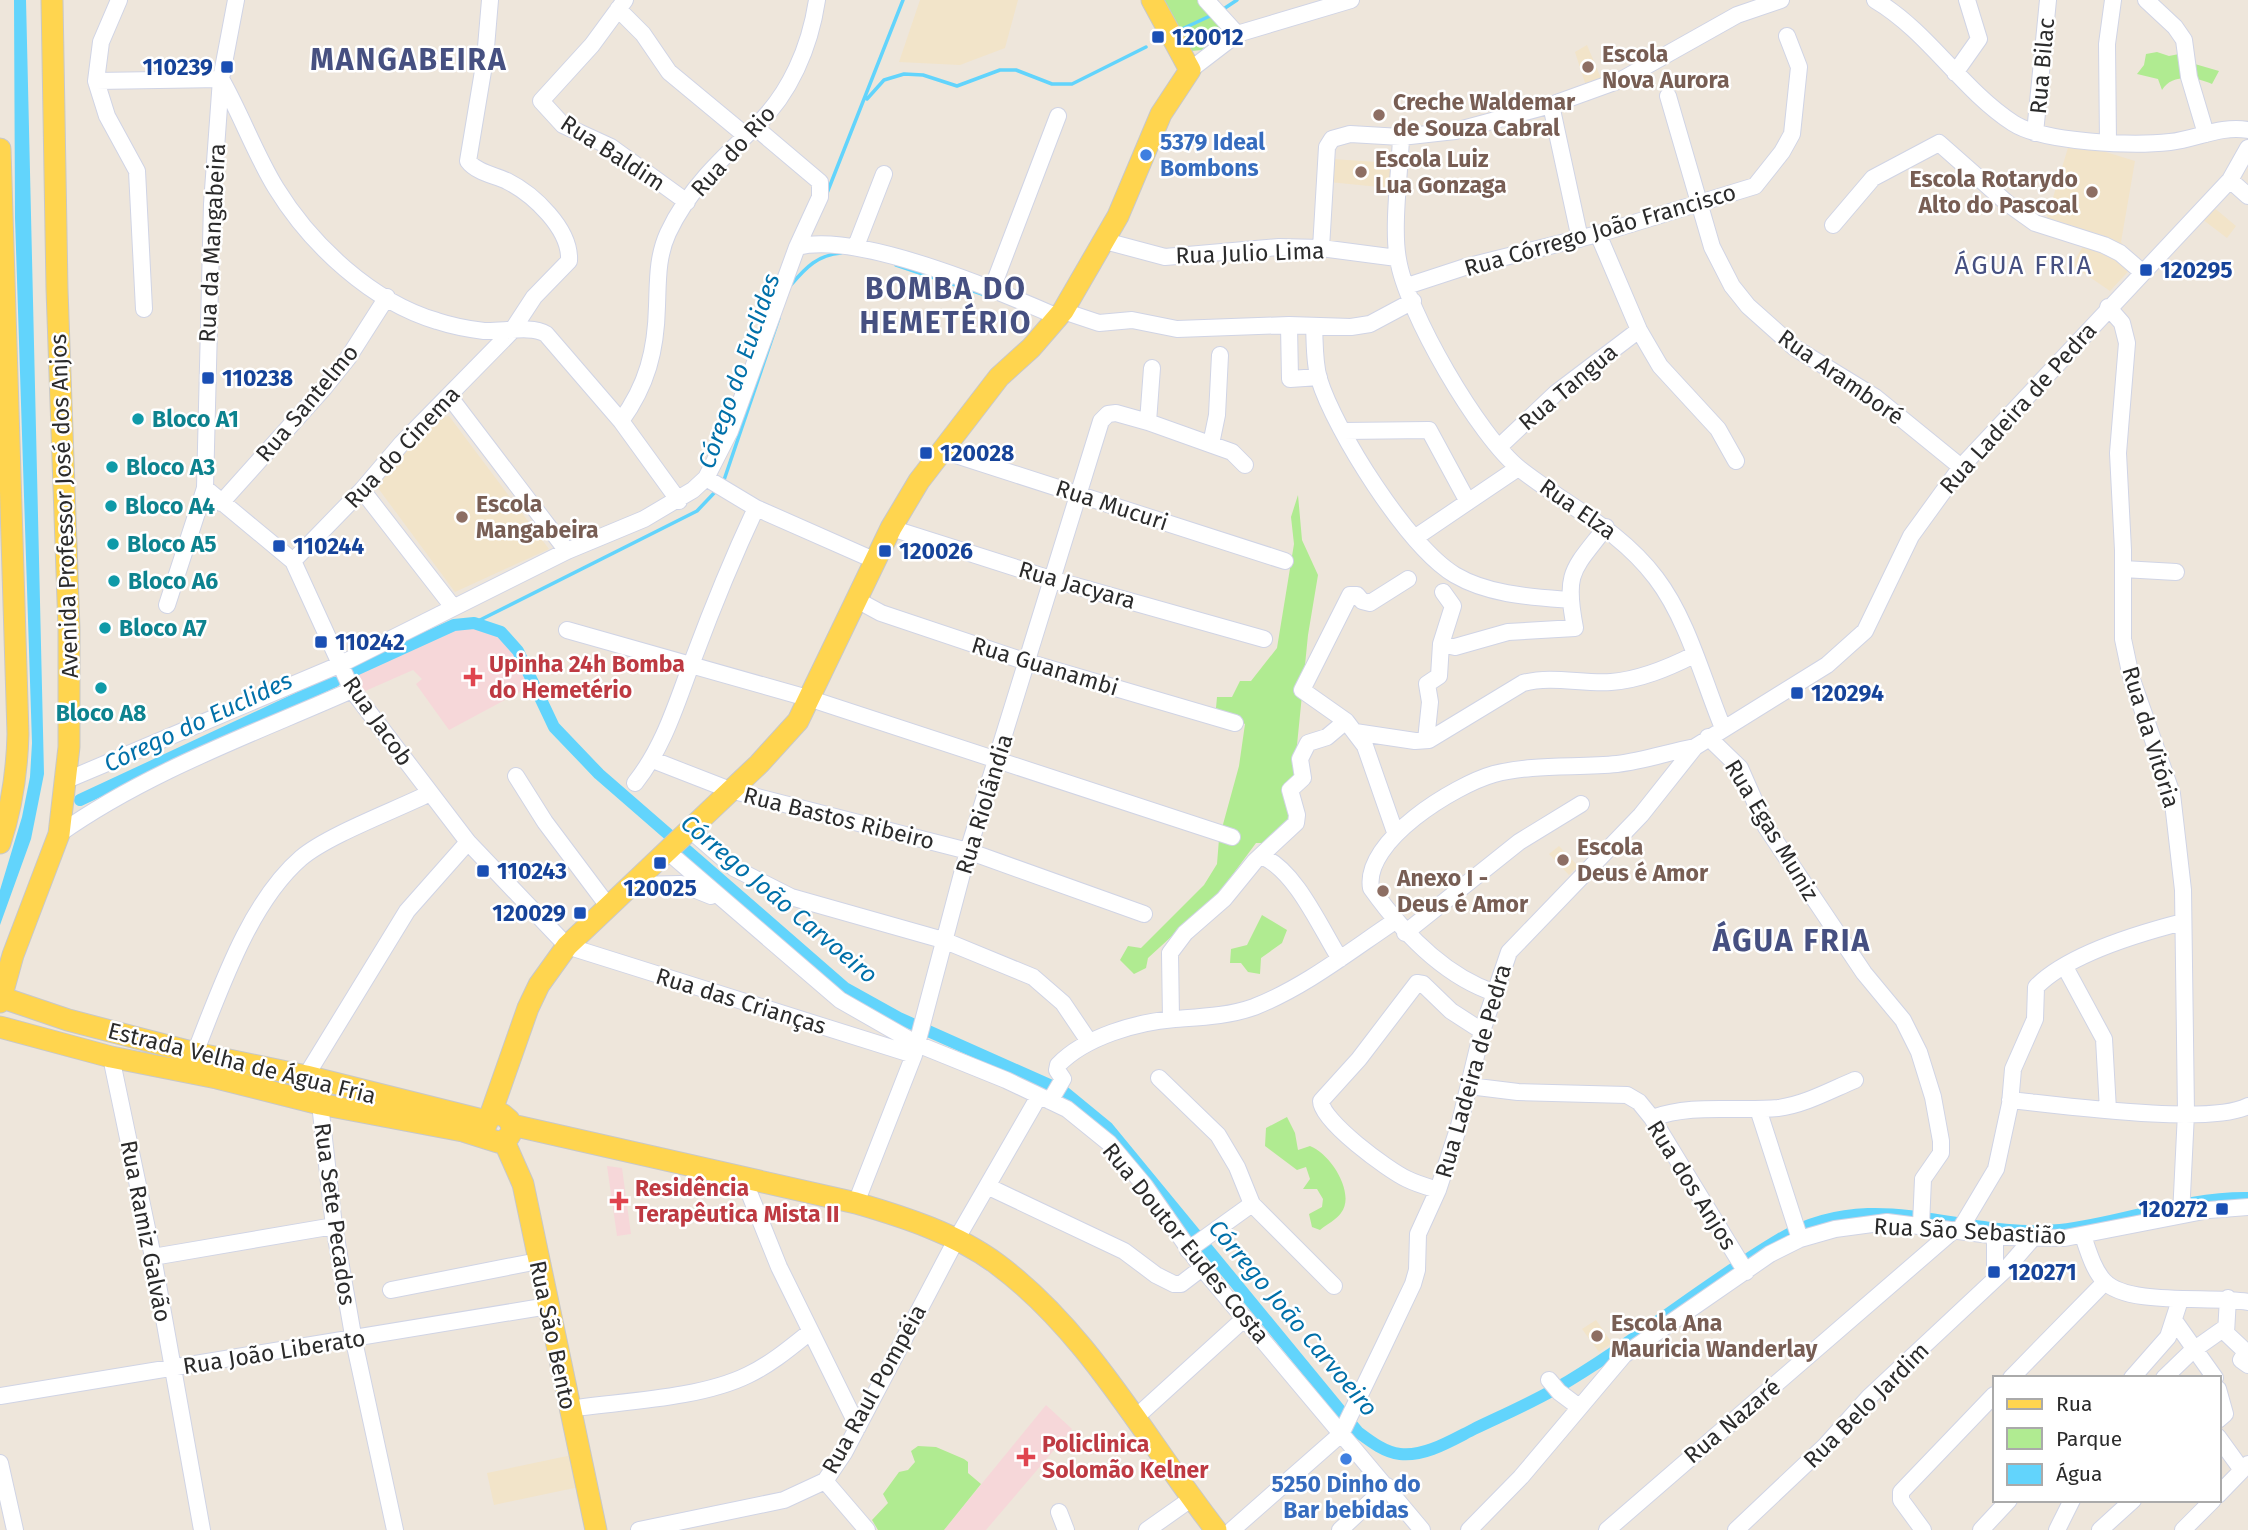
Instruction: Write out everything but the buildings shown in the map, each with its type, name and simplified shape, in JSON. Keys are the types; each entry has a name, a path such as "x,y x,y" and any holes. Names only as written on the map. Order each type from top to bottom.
{"main road":[{"name":"Avenida Professor José dos Anjos","path":"0,999 13,955 59,834 67,780 69,629 57,277 52,0"},
{"path":"497,1126 516,1037 539,985 568,946 783,737 811,699 891,528 940,450 999,377 1031,348 1061,314 1105,241 1148,139 1190,70 1152,0"},
{"path":"0,149 4,371 18,734 18,765 0,843"},
{"name":"Estrada Velha de Água Fria","path":"0,999 70,1014 195,1054 306,1076 497,1126"},
{"name":"Estrada Velha de Água Fria","path":"0,1027 111,1057 217,1078 320,1104 542,1134 742,1175 897,1215 956,1240 995,1262 1035,1294 1135,1418 1216,1530"},
{"name":"Rua São Bento","path":"497,1126 523,1184 528,1263 548,1306 596,1530"},
{"path":"523,1184 527,1145 542,1134"}],"street":[{"path":"119,0 101,41 96,81 107,116 136,171 144,309"},
{"name":"Rua da Mangabeira","path":"167,605 205,488 209,299 221,79 236,0"},
{"name":"Rua do Cinema","path":"293,561 362,490 401,443 511,332 534,297 566,266 569,257 556,223 525,192 474,167 468,161 485,59 490,0"},
{"name":"Rua do Rio","path":"621,421 639,397 655,347 659,257 668,233 705,175 779,99 800,62 817,0"},
{"path":"1206,0 1237,34"},
{"path":"1190,70 1237,34 1351,0"},
{"path":"1321,248 1329,141 1343,135 1401,137 1455,131 1551,105 1623,79 1737,15 1781,0"},
{"path":"1875,0 1910,25 1986,103 2016,125 2035,133 2108,143 2172,142 2233,127 2248,130"},
{"path":"1955,73 1979,39 1967,0"},
{"name":"Rua Bilac","path":"2035,133 2048,0"},
{"path":"2108,143 2107,44 2113,0"},
{"path":"2146,0 2175,27 2184,40 2189,77 2206,134"},
{"path":"67,780 340,665 567,551 715,484 730,431 786,279 802,246 820,197 820,182 669,72 622,4"},
{"name":"Rua Baldim","path":"622,4 592,45 541,101 563,125 611,147 687,202"},
{"name":"Rua Córrego João Francisco","path":"1407,286 1465,267 1598,234 1755,186 1787,145 1795,116 1799,67 1787,36"},
{"path":"96,81 221,79 275,187 288,206 342,266 420,317 448,325 511,332 534,330 546,334 621,421 679,501"},
{"name":"Rua Aramboré","path":"1668,96 1720,267 1748,306 1795,348 1875,397 1961,467"},
{"path":"1551,105 1580,239"},
{"path":"992,289 1058,116"},
{"path":"1397,258 1401,137"},
{"path":"1833,225 1860,190 1881,172 1939,143 2007,203 2035,223 2104,245 2120,253 2142,272"},
{"name":"Rua Ladeira de Pedra","path":"1343,1431 1413,1284 1417,1270 1418,1234 1438,1190 1469,1086 1482,1031 1504,963 1514,946 1641,815 1702,742 1827,665 1854,644 1865,631 1911,536 1961,467 2108,307 2230,180 2248,148"},
{"path":"856,246 884,174"},
{"path":"2230,180 2248,196"},
{"path":"1598,234 1639,330 1660,366 1718,429 1736,461"},
{"name":"Rua Julio Lima","path":"1105,241 1165,257 1279,247 1321,248 1397,258"},
{"path":"802,246 856,246 1061,314 1099,323 1132,320 1177,329 1289,325 1352,327 1370,324 1413,302"},
{"name":"Rua Elza","path":"1397,258 1413,302 1449,379 1499,447 1518,468 1627,544 1658,580 1694,655 1723,728"},
{"name":"Rua Santelmo","path":"221,503 324,388 348,358 387,297"},
{"name":"Rua da Vitória","path":"2108,307 2122,323 2127,343 2118,453 2124,650 2172,794 2183,922 2186,1113 2181,1209"},
{"path":"1289,325 1290,379 1319,377"},
{"path":"1314,326 1319,377 1343,431 1386,502 1438,563 1472,583 1520,596 1570,600"},
{"name":"Rua Tangua","path":"1499,447 1556,393 1639,330"},
{"path":"1211,444 1217,415 1220,355"},
{"path":"1152,368 1148,422 1232,452 1245,465"},
{"path":"449,396 567,551"},
{"name":"Rua Riolândia","path":"856,1203 917,1043 968,851 999,760 1076,494 1101,421 1108,414 1116,413 1148,422"},
{"path":"1343,431 1429,430 1468,502"},
{"name":"Rua Mucuri","path":"940,450 1285,561"},
{"path":"1416,537 1518,468"},
{"path":"715,484 756,508 876,561"},
{"name":"Rua Jacob","path":"205,488 293,561 352,691 468,842 568,946"},
{"path":"362,490 453,607"},
{"path":"635,783 653,760 727,570 756,508"},
{"path":"1441,644 1455,647 1508,632 1575,628 1570,600 1572,572 1606,527"},
{"name":"Rua Jacyara","path":"891,528 1051,579 1264,639"},
{"path":"2123,569 2176,572"},
{"path":"1395,832 1364,746 1350,726 1302,690 1350,595 1357,595 1362,601 1370,603 1408,579"},
{"path":"1426,740 1430,702 1427,684 1439,676 1441,644 1453,606 1443,592"},
{"name":"Rua Guanambi","path":"857,600 881,613 1027,662 1235,723"},
{"path":"567,630 692,663 811,699 1232,837"},
{"path":"1171,1019 1170,953 1185,933 1224,899 1255,861 1263,857 1296,823 1297,815 1290,790 1291,786 1303,778 1300,759 1308,743 1350,726 1426,740 1523,683 1540,679 1610,682 1636,678 1694,655"},
{"path":"59,834 94,809 142,783 352,691"},
{"path":"1495,993 1472,983 1400,927 1370,883 1377,859 1395,832 1446,798 1496,774 1618,764 1702,742"},
{"name":"Rua Egas Muniz","path":"1702,742 1740,768 1766,827 1864,973 1903,1020 1919,1052 1933,1097 1941,1141 1941,1153 1923,1180 1921,1218"},
{"name":"Rua Bastos Ribeiro","path":"653,760 730,790 968,851 1144,914"},
{"path":"516,776 545,822 608,906"},
{"path":"195,1054 220,992 271,889 314,849 430,793"},
{"path":"1052,1093 1058,1065 1088,1040 1171,1019 1200,1018 1253,1007 1400,927 1519,842 1581,804"},
{"path":"677,840 726,902"},
{"path":"677,840 791,897 943,940 1033,977 1063,1003 1088,1040"},
{"path":"306,1076 407,911 468,842"},
{"path":"1263,857 1284,872 1340,959"},
{"path":"632,885 681,884 726,902"},
{"name":"Rua Doutor Eudes Costa","path":"726,902 840,1000 917,1043 1052,1093 1067,1109 1109,1143 1196,1244 1202,1268 1343,1431 1422,1530"},
{"path":"2108,1110 2104,1039 2065,967 2124,938 2183,922"},
{"name":"Rua das Crianças","path":"568,946 917,1043"},
{"name":"Rua Nazaré","path":"1607,1530 1956,1230 1996,1169 2010,1100 2013,1069 2035,1019 2036,987 2065,967"},
{"path":"1438,1190 1407,1180 1368,1153 1324,1114 1321,1101 1359,1059 1417,983 1423,984 1451,1011 1482,1031"},
{"name":"Rua Ramiz Galvão","path":"111,1057 153,1257 202,1530"},
{"path":"1159,1078 1218,1135 1237,1167 1252,1204 1334,1286"},
{"path":"1652,1118 1672,1111 1700,1108 1758,1109 1794,1105 1855,1080"},
{"name":"Rua dos Anjos","path":"1469,1086 1518,1092 1627,1095 1652,1118 1741,1264"},
{"name":"Rua Raul Pompéia","path":"639,1530 784,1500 825,1481 858,1427 956,1240 1052,1093"},
{"path":"2010,1100 2108,1110 2186,1113 2218,1113 2248,1105"},
{"name":"Rua Sete Pecados","path":"320,1104 334,1226 354,1341 395,1530"},
{"path":"1758,1109 1798,1231"},
{"path":"742,1175 779,1267 858,1427"},
{"path":"989,1187 1124,1251 1156,1275 1174,1284 1181,1284 1202,1268"},
{"path":"1196,1244 1252,1204"},
{"name":"Rua São Sebastião","path":"1469,1530 1513,1487 1624,1355 1741,1264 1798,1231 1921,1218 1956,1230 1995,1236 2083,1236 2181,1209 2248,1208"},
{"path":"153,1257 334,1226"},
{"path":"1995,1236 1995,1279"},
{"path":"2083,1236 2105,1282 2135,1294 2180,1300 2228,1298 2248,1302"},
{"name":"Rua Belo Jardim","path":"1736,1530 1825,1446 1869,1397 1995,1279 2033,1238"},
{"path":"391,1290 528,1263"},
{"path":"2013,1376 2105,1282"},
{"path":"2228,1298 2226,1334 2246,1352 2241,1360 2248,1365"},
{"path":"2134,1376 2161,1349 2180,1300"},
{"name":"Rua João Liberato","path":"0,1396 354,1341 548,1306"},
{"path":"1135,1418 1245,1318"},
{"path":"2174,1320 2214,1376"},
{"path":"2166,1376 2196,1348 2226,1327"},
{"path":"568,1409 720,1385 747,1376 775,1360 810,1332"},
{"path":"1554,1386 1579,1407"},
{"path":"1923,1530 1900,1496 1904,1487 1992,1403"},
{"path":"1231,1530 1343,1431"},
{"path":"2220,1439 2245,1467 2220,1493"},
{"path":"0,1463 3,1490 15,1530"},
{"path":"825,1481 867,1530"},
{"path":"1340,1530 1387,1486"},
{"path":"1147,1530 1192,1499"},
{"path":"1981,1530 2007,1502"},
{"path":"2057,1530 2071,1502"},
{"path":"2100,1530 2131,1502"},
{"path":"2183,1530 2211,1502"},
{"path":"1059,1512 1066,1530"}],"shaded area":[{"path":"920,0 1018,0 1005,48 960,65 899,62"},
{"name":"Escola Nova Aurora","path":"1587,45 1603,83 1587,89 1575,52"},
{"name":"Escola Rotarydo Alto do Pascoal","path":"2070,141 2135,161 2121,242 2136,263 2110,291 2072,265 2089,236 2045,224"},
{"name":"Escola Luiz Lua Gonzaga","path":"1332,159 1392,163 1389,188 1329,182"},
{"path":"2212,206 2236,226 2227,238 2202,219"},
{"name":"Escola Mangabeira","path":"449,416 549,549 455,592 375,484 438,418"},
{"name":"Upinha 24h Bomba do Hemetério","path":"477,625 500,634 510,644 531,686 449,730 416,684 422,679 413,670 363,692 356,674 435,635 454,628"},
{"name":"Escola Deus é Amor","path":"1559,846 1578,866 1569,875 1549,854"},
{"name":"Residência Terapêutica Mista II","path":"607,1166 622,1168 631,1234 617,1236"},
{"name":"Escola Ana Mauricia Wanderlay","path":"1596,1320 1612,1343 1599,1352 1582,1329"},
{"name":"Policlinica Solomão Kelner","path":"1046,1405 1072,1429 986,1530 944,1530"},
{"path":"572,1455 579,1487 494,1505 487,1473"}],"green space":[{"path":"1162,0 1199,0 1221,29 1202,50 1191,51"},
{"path":"2157,52 2169,56 2179,54 2181,60 2219,71 2212,84 2185,78 2172,81 2162,90 2158,79 2137,74 2144,65 2146,54"},
{"path":"1298,495 1302,540 1318,575 1308,635 1290,812 1293,832 1275,843 1256,843 1219,893 1148,958 1146,968 1134,974 1120,960 1128,946 1141,948 1204,885 1217,864 1219,839 1239,766 1245,724 1216,708 1217,697 1232,697 1240,681 1251,681 1277,648 1294,544 1291,517"},
{"path":"1262,915 1287,930 1282,943 1261,958 1260,974 1248,972 1241,963 1230,963 1231,949 1247,945"},
{"path":"1287,1117 1295,1133 1298,1150 1310,1146 1318,1150 1333,1166 1343,1186 1345,1205 1341,1213 1320,1230 1312,1227 1309,1214 1322,1207 1323,1199 1317,1189 1303,1189 1310,1179 1306,1167 1297,1170 1265,1146 1266,1128"},
{"path":"918,1446 936,1447 964,1459 968,1462 968,1473 981,1484 944,1530 878,1530 872,1520 888,1503 883,1494 899,1472 908,1470 915,1462 911,1451"}],"water":[{"path":"14,0 26,0 44,774 31,839 0,925 0,890 22,817 30,777 32,743 15,218"}],"waterway":[{"name":"Córego do Euclides","path":"827,193 903,0"},
{"path":"1225,8 1237,0"},
{"path":"1182,29 1210,16"},
{"path":"867,99 884,80 904,74 923,75 957,86 1000,70 1016,70 1052,84 1072,84 1146,47"},
{"path":"791,285 813,263 826,256 841,253"},
{"path":"896,265 985,295"},
{"name":"Córego do Euclides","path":"723,483 779,318"},
{"name":"Córego do Euclides","path":"474,623 697,511 716,491"},
{"name":"Córrego João Carvoeiro","path":"353,671 454,625 474,623 501,632 518,651 554,727 599,774 845,988 899,1018 1063,1091 1108,1128 1358,1432 1394,1453 1419,1453 1438,1447 1545,1394 1584,1372 1751,1257 1780,1239 1816,1223 1851,1215 1885,1214 1988,1228 2060,1230 2200,1202 2248,1198"},
{"name":"Córego do Euclides","path":"80,800 335,681"}],"place":[{"name":"120012","path":"1158,37"},
{"name":"110239","path":"227,67"},
{"name":"Escola Nova Aurora","path":"1588,67"},
{"name":"Creche Waldemar de Souza Cabral","path":"1379,115"},
{"name":"5379 Ideal Bombons","path":"1146,155"},
{"name":"Escola Luiz Lua Gonzaga","path":"1361,172"},
{"name":"Escola Rotarydo Alto do Pascoal","path":"2092,192"},
{"name":"120295","path":"2146,270"},
{"name":"110238","path":"208,378"},
{"name":"Bloco A1","path":"138,419"},
{"name":"120028","path":"926,453"},
{"name":"Bloco A3","path":"112,467"},
{"name":"Bloco A4","path":"111,506"},
{"name":"Escola Mangabeira","path":"462,517"},
{"name":"Bloco A5","path":"113,544"},
{"name":"110244","path":"279,546"},
{"name":"120026","path":"885,551"},
{"name":"Bloco A6","path":"114,581"},
{"name":"Bloco A7","path":"105,628"},
{"name":"110242","path":"321,642"},
{"name":"Upinha 24h Bomba do Hemetério","path":"473,677"},
{"name":"Bloco A8","path":"101,688"},
{"name":"120294","path":"1797,693"},
{"name":"Escola Deus é Amor","path":"1563,860"},
{"name":"120025","path":"660,863"},
{"name":"110243","path":"483,871"},
{"name":"Anexo I - Deus é Amor","path":"1383,891"},
{"name":"120029","path":"580,913"},
{"name":"Residência Terapêutica Mista II","path":"619,1201"},
{"name":"120272","path":"2222,1209"},
{"name":"120271","path":"1994,1272"},
{"name":"Escola Ana Mauricia Wanderlay","path":"1597,1336"},
{"name":"Policlinica Solomão Kelner","path":"1026,1457"},
{"name":"5250 Dinho do Bar bebidas","path":"1346,1459"}],"district":[{"name":"MANGABEIRA","path":"409,60"},
{"name":"ÁGUA FRIA","path":"2024,265"},
{"name":"BOMBA DO HEMETÉRIO","path":"946,306"},
{"name":"ÁGUA FRIA","path":"1792,941"}]}
